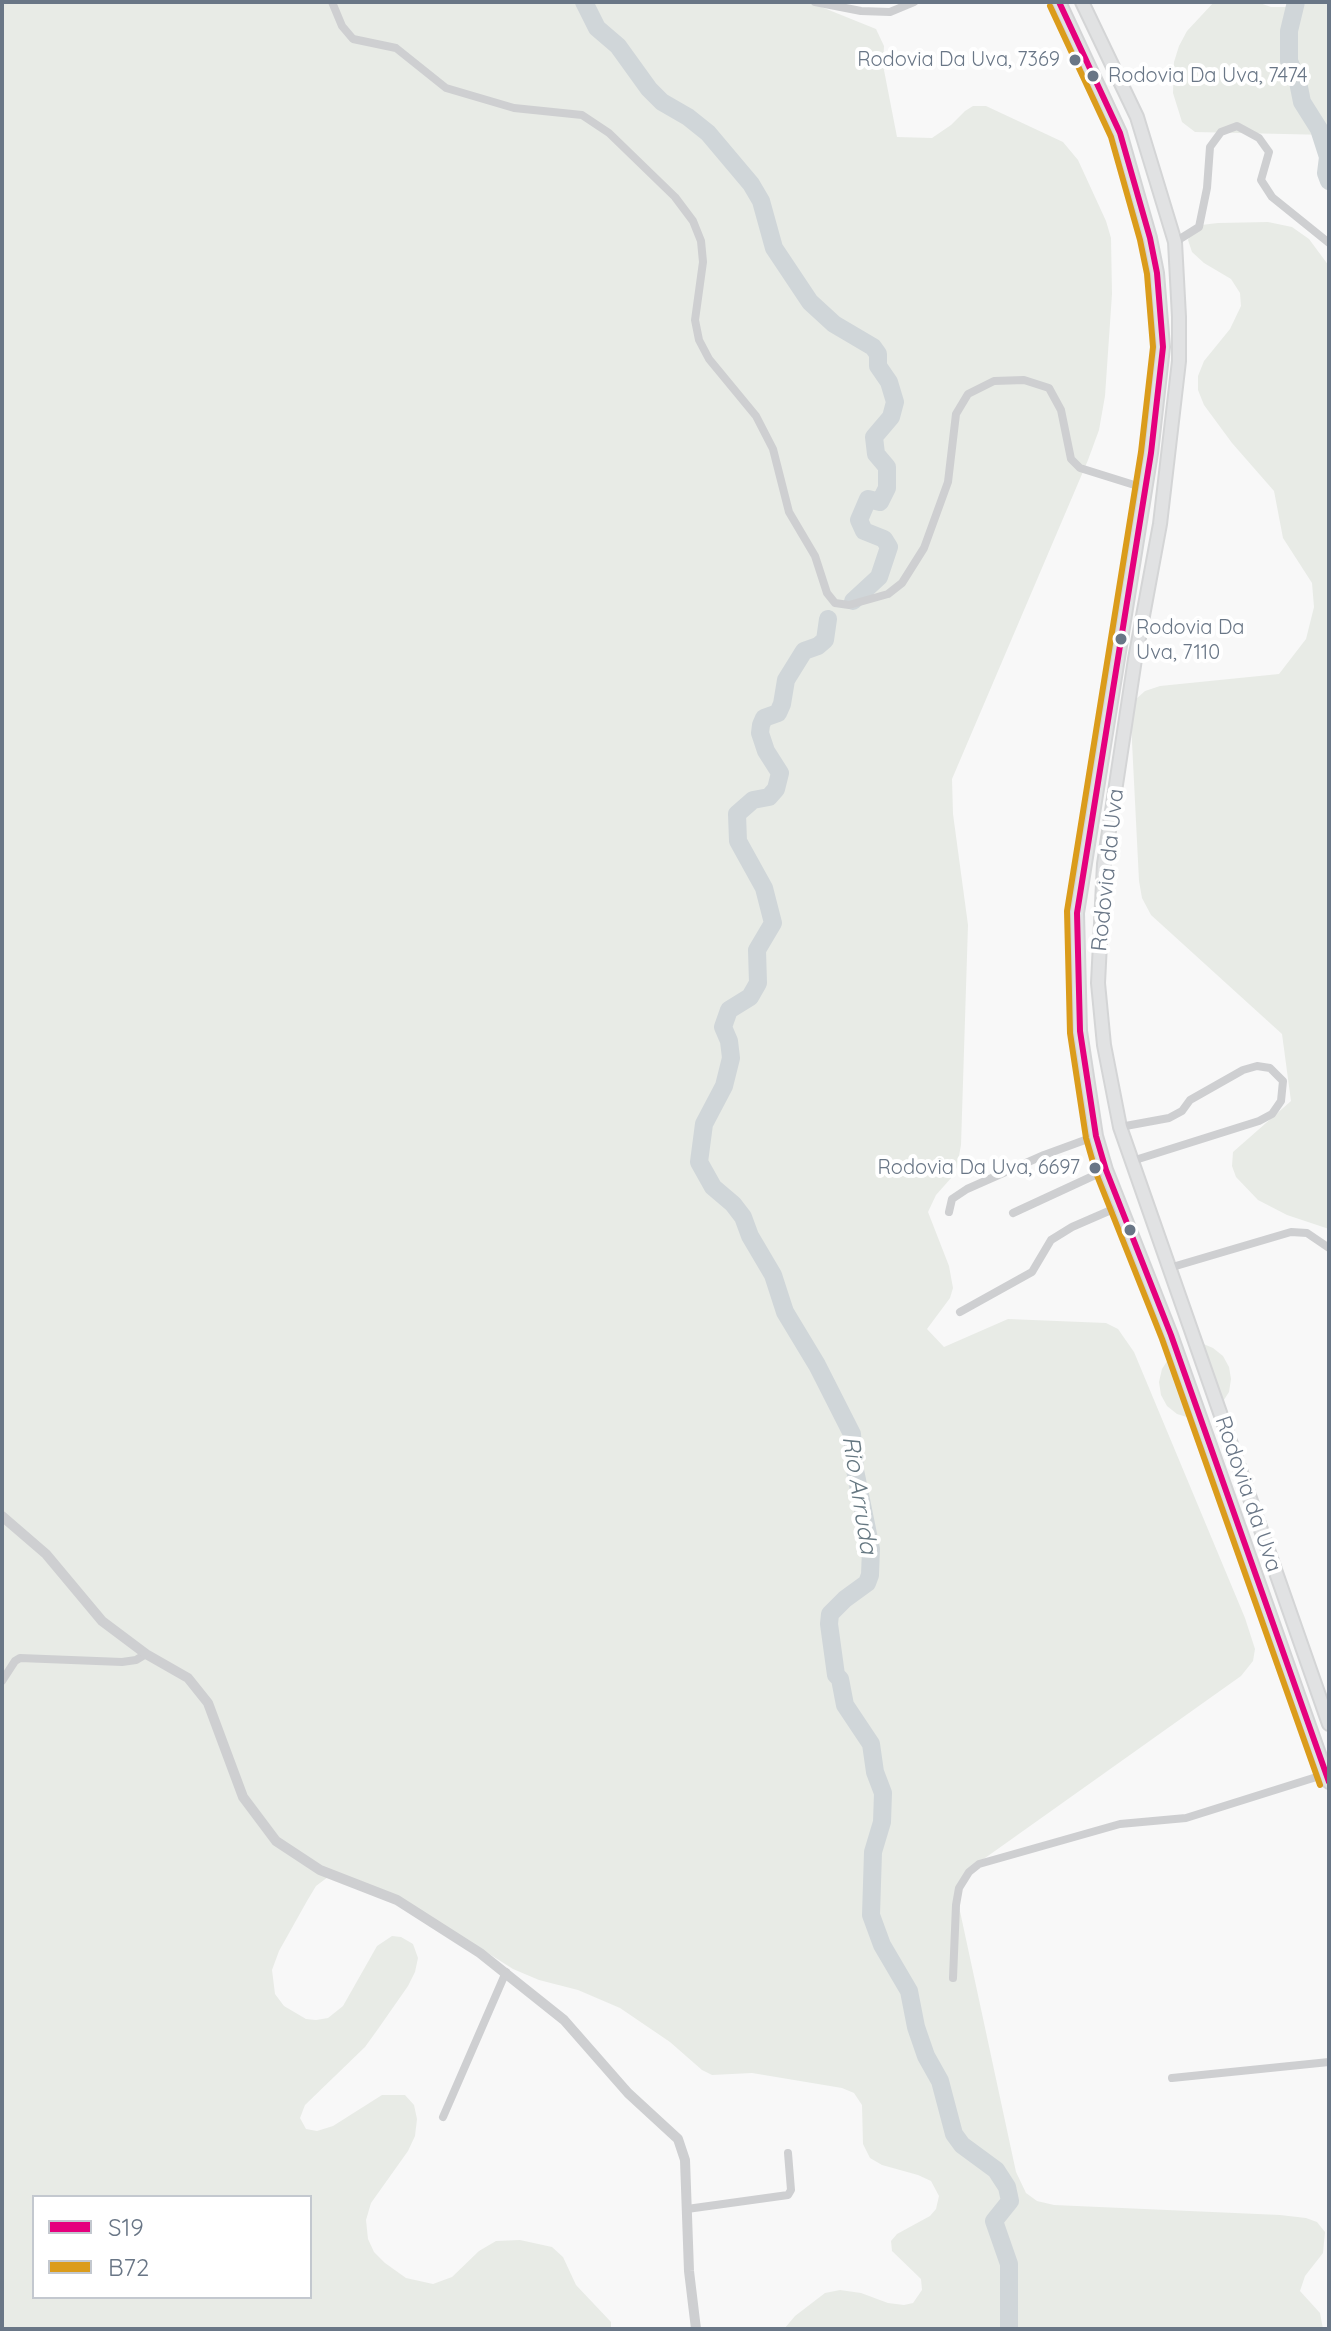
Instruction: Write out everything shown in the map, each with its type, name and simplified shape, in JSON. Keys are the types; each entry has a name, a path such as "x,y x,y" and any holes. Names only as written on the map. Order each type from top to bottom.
{"main road":[{"name":"Rodovia da Uva","path":"1059,2 1120,133 1150,238 1157,273 1163,347 1158,404 1077,913 1080,1031 1096,1136 1118,1207 1171,1335 1328,1778"},
{"name":"Rodovia da Uva","path":"1082,2 1137,117 1175,242 1179,331 1160,524 1104,864 1098,983 1104,1045 1120,1127 1329,1723"}],"street":[{"path":"332,2 342,26 353,39 396,48 446,88 514,108 582,115 609,133 675,197 693,221 701,241 703,262 695,320 699,340 709,359 756,416 773,449 789,512 815,556 827,593 835,603 849,605 888,594 902,583 924,548 948,482 956,414 968,394 994,381 1024,380 1049,388 1061,410 1071,459 1080,468 1144,488"},
{"path":"815,2 861,11 890,12 914,2"},
{"path":"1175,242 1199,227 1207,188 1210,147 1221,132 1237,126 1259,138 1269,152 1261,180 1272,197 1329,243"},
{"path":"1120,1127 1169,1118 1182,1111 1190,1100 1243,1070 1257,1066 1270,1068 1283,1081 1281,1101 1272,1114 1259,1121 1132,1161"},
{"path":"949,1212 952,1199 967,1189 1096,1136"},
{"path":"1013,1213 1106,1170"},
{"path":"960,1312 1032,1272 1051,1240 1118,1207"},
{"path":"1169,1268 1291,1232 1307,1233 1329,1248"},
{"path":"2,1516 46,1554 102,1621 146,1654 188,1678 208,1703 243,1797 276,1841 320,1870 397,1900 441,1926 506,1972 564,2020 628,2093 678,2139 685,2160 689,2271 696,2329"},
{"path":"2,1681 20,1658 122,1662 136,1660 146,1654"},
{"path":"953,1978 959,1888 969,1872 979,1864 1120,1824 1186,1818 1328,1778"},
{"path":"443,2117 506,1972"},
{"path":"1172,2078 1329,2062"},
{"path":"687,2209 788,2195 791,2190 788,2153"}],"shaded area":[{"path":"2,2 809,2 876,29 884,46 883,65 897,137 932,138 973,106 986,106 1063,142 1078,160 1111,238 1112,294 1105,396 1099,430 952,779 953,814 968,925 961,1145 957,1167 936,1195 928,1212 949,1266 953,1288 950,1298 927,1329 944,1347 1008,1319 1106,1323 1118,1329 1134,1352 1245,1618 1255,1649 1253,1661 1241,1676 971,1868 962,1880 958,1902 1016,2172 1026,2193 1037,2201 1054,2205 1280,2215 1317,2222 1325,2232 1323,2253 1305,2276 1300,2291 1320,2313 1323,2329 784,2329 795,2316 825,2293 840,2290 861,2293 904,2305 913,2303 922,2290 921,2279 892,2251 891,2241 897,2234 930,2216 936,2209 939,2196 931,2181 870,2158 863,2144 862,2105 854,2093 842,2088 752,2073 712,2075 620,2008 578,1990 539,1980 513,1969 420,1910 328,1877 316,1886 279,1951 272,1970 275,1994 284,2006 306,2019 328,2018 343,2006 377,1946 392,1936 413,1944 418,1958 408,1986 365,2047 305,2105 300,2118 306,2129 317,2131 333,2126 382,2095 405,2095 414,2105 417,2119 415,2136 371,2203 366,2220 368,2239 374,2252 406,2278 433,2284 452,2277 479,2251 496,2241 520,2240 552,2247 563,2257 576,2285 611,2322 611,2329 2,2329"},
{"path":"1214,2 1257,2 1271,7 1301,7 1308,2 1329,2 1329,135 1195,132 1182,122 1173,93 1174,62 1187,31"},
{"path":"1268,222 1292,227 1309,239 1329,266 1329,1229 1287,1215 1258,1200 1236,1177 1232,1166 1233,1152 1291,1101 1282,1034 1151,915 1142,898 1139,881 1131,716 1136,699 1145,691 1160,686 1279,674 1306,639 1314,607 1312,583 1283,538 1274,491 1232,443 1204,405 1198,390 1198,376 1204,361 1230,329 1241,306 1240,293 1231,279 1192,252 1188,240 1191,232 1201,225"},
{"path":"1201,1343 1223,1356 1229,1367 1229,1392 1222,1403"},
{"path":"1169,1358 1190,1418 1177,1414 1167,1406 1161,1395 1159,1382"}],"waterway":[{"name":"Rio Arruda","path":"584,2 597,28 618,46 649,89 662,102 708,133 751,184 761,201 774,248 810,302 834,324 873,347 878,354 878,366 889,382 895,402 891,417 874,437 876,454 887,467 887,488 880,502 868,499 859,520 864,531 884,539 889,547 879,577 853,601"},
{"path":"1296,2 1289,31 1289,61 1302,102 1319,129 1328,157 1326,173 1329,181"},
{"name":"Rio Arruda","path":"828,619 825,640 804,651 786,680 778,713 764,718 761,725 760,733 766,751 780,773 776,789 769,797 753,800 737,814 738,841 764,888 773,923 757,950 758,983 750,997 729,1010 723,1027 731,1058 724,1086 704,1124 699,1162 713,1187 743,1217 750,1236 773,1275 785,1312 817,1365 852,1434 855,1470 871,1549 870,1575 867,1583 830,1614 829,1624 836,1675 840,1679 845,1705 871,1744 875,1772 883,1793 882,1822 873,1852 871,1915 882,1945 909,1991 916,2027 926,2056 940,2081 954,2134 962,2145 996,2170 1007,2187 1010,2201 994,2221 1009,2264 1009,2329"}],"transit line":[{"name":"S19","path":"1059,2 1120,133 1150,238 1157,273 1163,347 1151,453 1077,913 1080,1031 1096,1136 1106,1170 1171,1335 1329,1782"},
{"name":"B72","path":"1050,6 1111,137 1147,274 1153,347 1141,452 1067,911 1070,1033 1086,1138 1096,1173 1162,1339 1320,1785"}],"place":[{"name":"Rodovia Da Uva, 7369","path":"1075,60"},
{"name":"Rodovia Da Uva, 7474","path":"1093,76"},
{"name":"Rodovia Da Uva, 7110","path":"1121,639"},
{"name":"Rodovia Da Uva, 6697","path":"1095,1168"}]}
